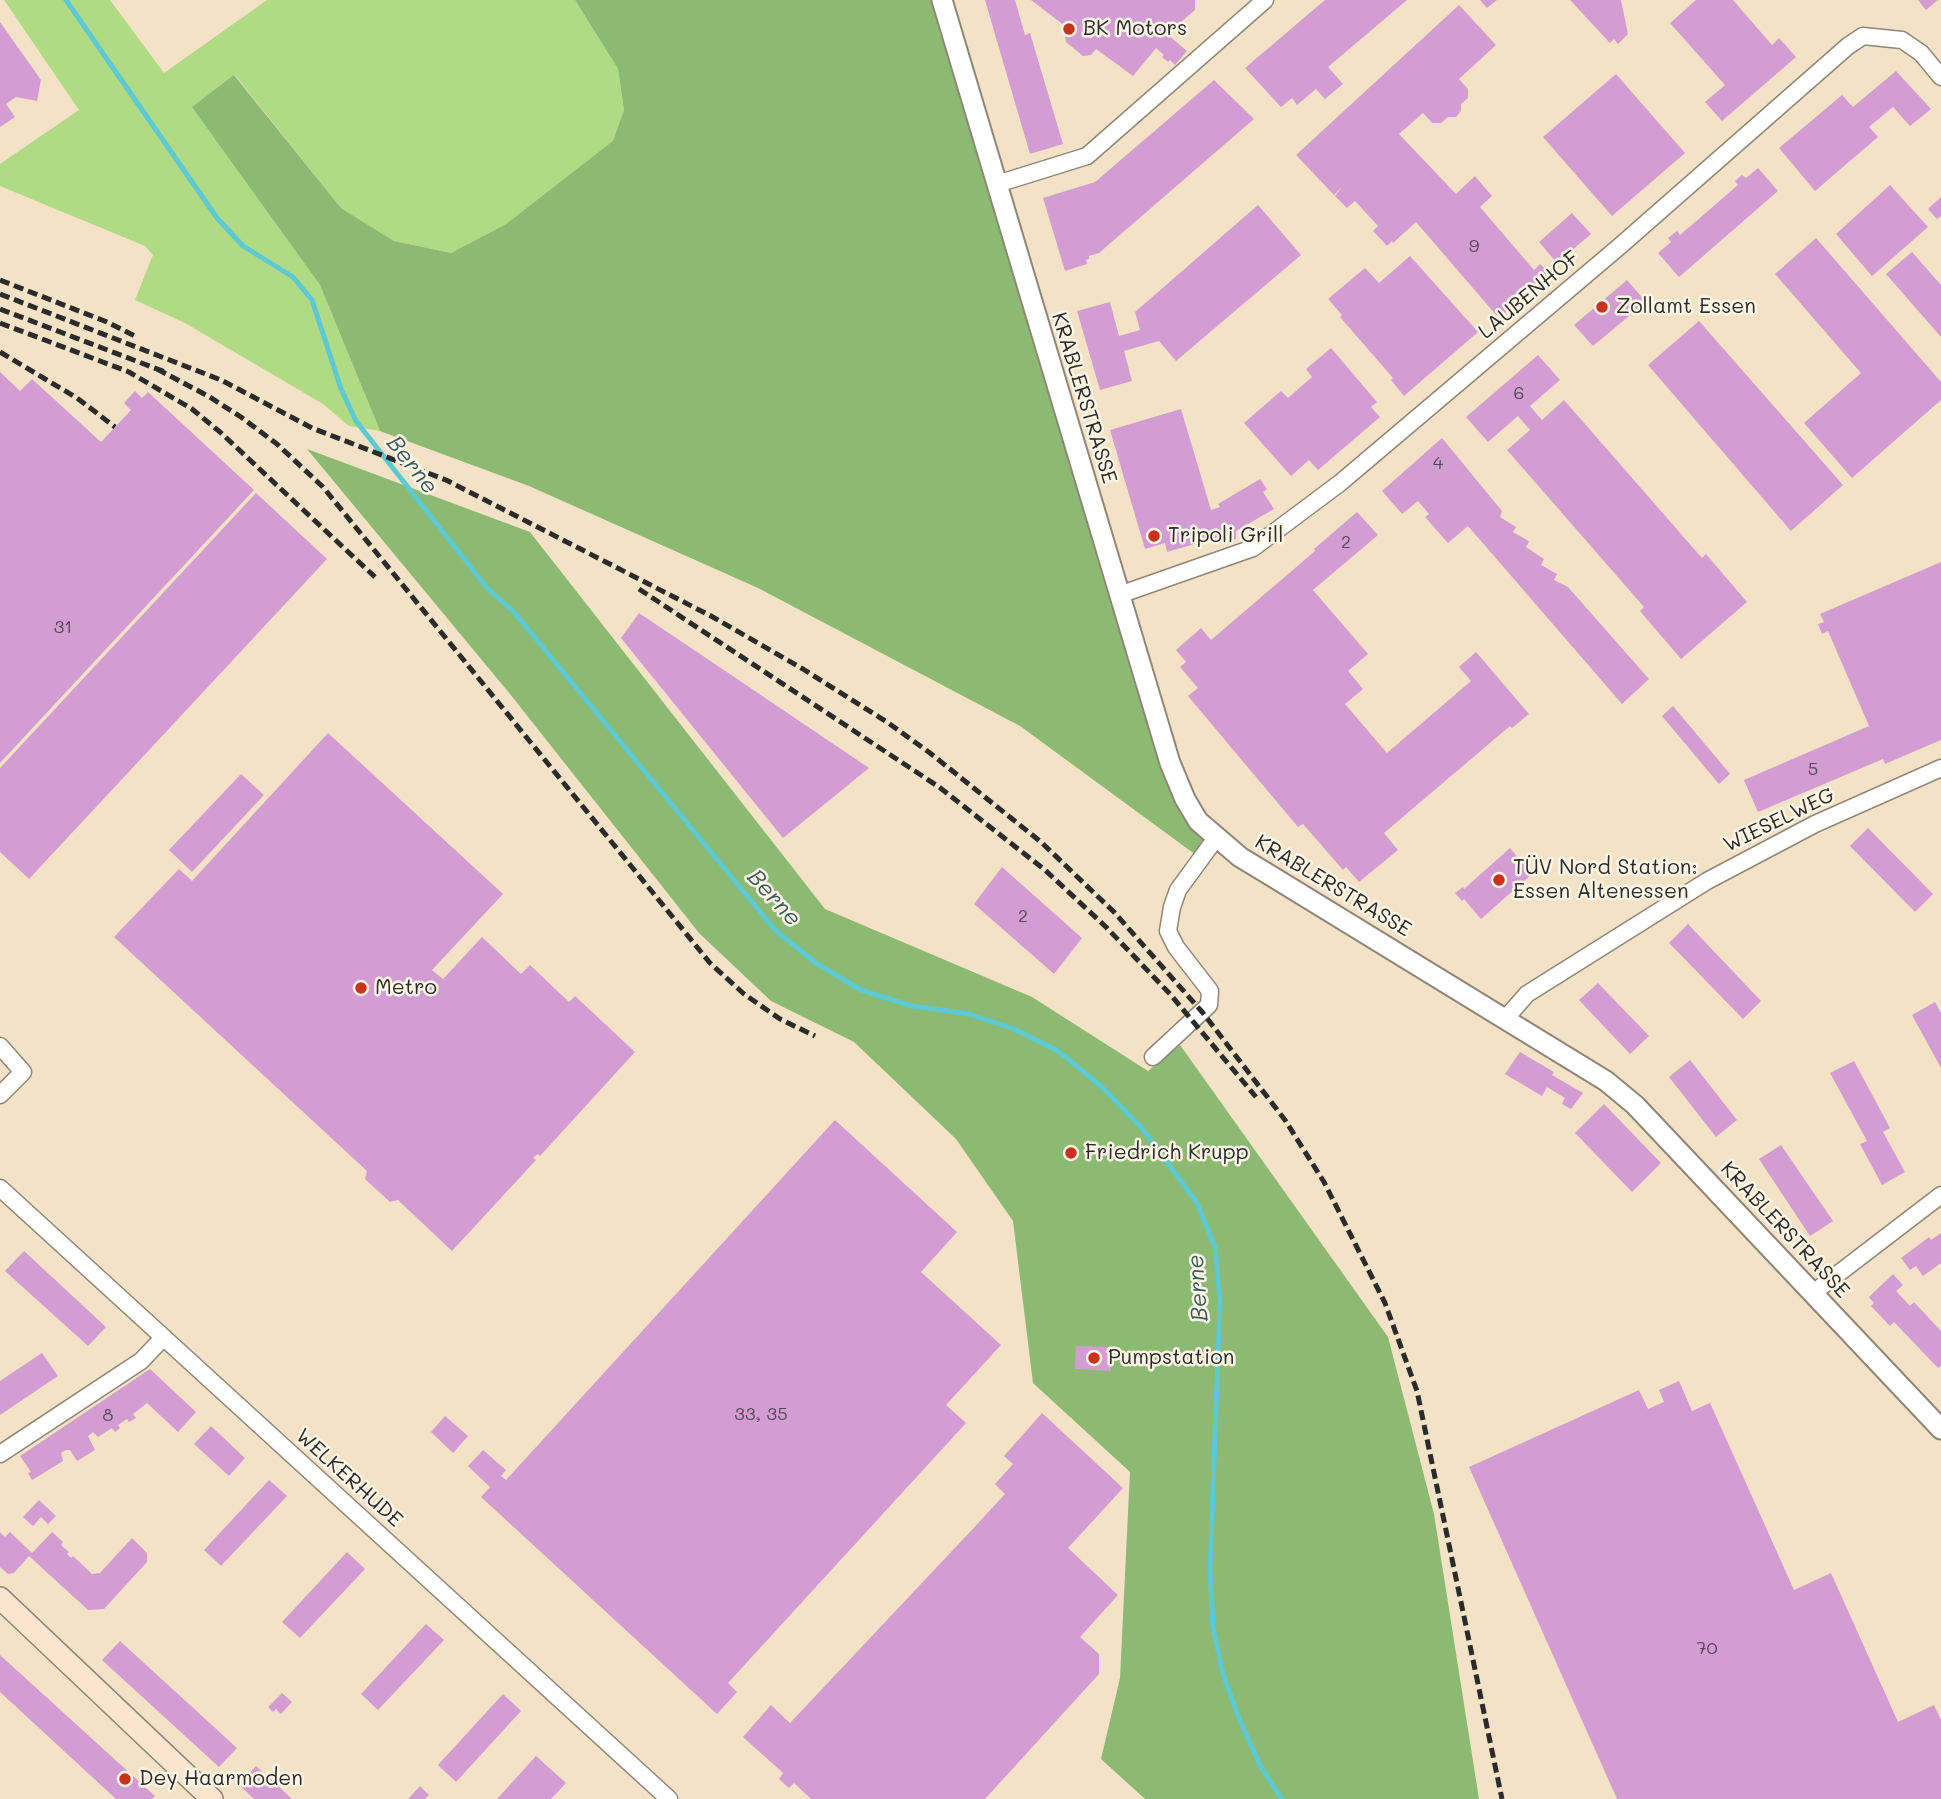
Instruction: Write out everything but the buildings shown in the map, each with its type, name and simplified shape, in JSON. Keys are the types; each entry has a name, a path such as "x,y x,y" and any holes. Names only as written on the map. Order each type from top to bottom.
{"main road":[{"path":"0,1598 212,1799"}],"street":[{"name":"KRABLERSTRASSE","path":"942,0 1174,773 1198,821 1216,838 1273,877 1606,1081 1635,1105 1941,1429"},
{"path":"997,184 1087,156 1265,0"},
{"name":"LAUBENHOF","path":"1119,595 1253,548 1329,491 1620,246 1848,46 1863,36 1902,40 1921,53 1941,77"},
{"name":"WIESELWEG","path":"1506,1018 1527,994 1707,881 1815,824 1941,768"},
{"path":"1153,1057 1209,1005 1210,991 1176,947 1168,931 1178,890 1216,838"},
{"path":"0,1046 23,1072 0,1095"},
{"name":"WELKERHUDE","path":"0,1188 669,1799"},
{"path":"1813,1293 1941,1195"},
{"path":"0,1454 141,1362 163,1338"}],"green space":[{"path":"4,0 110,0 164,73 267,0 575,0 618,69 624,110 613,142 506,224 451,253 394,241 341,208 235,75 193,107 320,285 380,431 349,426 323,404 185,323 135,300 153,255 145,246 0,186 0,164 79,110"},
{"path":"575,0 933,0 1109,590 1208,839 1196,855 1020,726 758,588 529,486 380,431 320,285 192,107 234,75 341,208 394,241 451,253 506,224 613,141 624,110 618,69"},
{"path":"307,449 530,532 825,909 1032,997 1148,1071 1180,1045 1388,1337 1434,1514 1479,1799 1145,1799 1101,1759 1120,1678 1130,1472 1033,1383 1013,1221 956,1139 854,1042 771,1001 699,933 510,694"}],"waterway":[{"name":"Berne","path":"66,0 217,218 243,246 293,277 312,300 341,389 356,421 487,588 513,611 775,930 816,963 861,990 912,1006 969,1014 1014,1029 1058,1051 1101,1086 1141,1127 1197,1203 1215,1247 1220,1301 1210,1571 1213,1627 1223,1674 1240,1721 1261,1767 1282,1799"}],"railway":[{"path":"0,280 107,322 137,337"},
{"path":"0,294 221,380 312,428 446,480 711,616 803,669 887,722 930,753 1041,842 1114,912 1203,1013 1285,1120 1324,1182 1385,1303 1417,1391 1502,1799"},
{"path":"0,309 165,372"},
{"path":"0,323 129,372 192,409 375,577"},
{"path":"0,352 77,398 115,427"},
{"path":"157,369 241,417 277,444 323,487 710,963 744,994 780,1019 815,1036"},
{"path":"639,589 939,787 1045,870 1106,927 1170,994 1256,1097"}],"place":[{"name":"BK Motors","path":"1069,29"},
{"name":"Zollamt Essen","path":"1602,307"},
{"name":"Tripoli Grill","path":"1154,536"},
{"name":"TÜV Nord Station: Essen Altenessen","path":"1499,880"},
{"name":"Metro","path":"361,988"},
{"name":"Friedrich Krupp","path":"1071,1153"},
{"name":"Pumpstation","path":"1094,1358"},
{"name":"Dey Haarmoden","path":"125,1779"}]}
